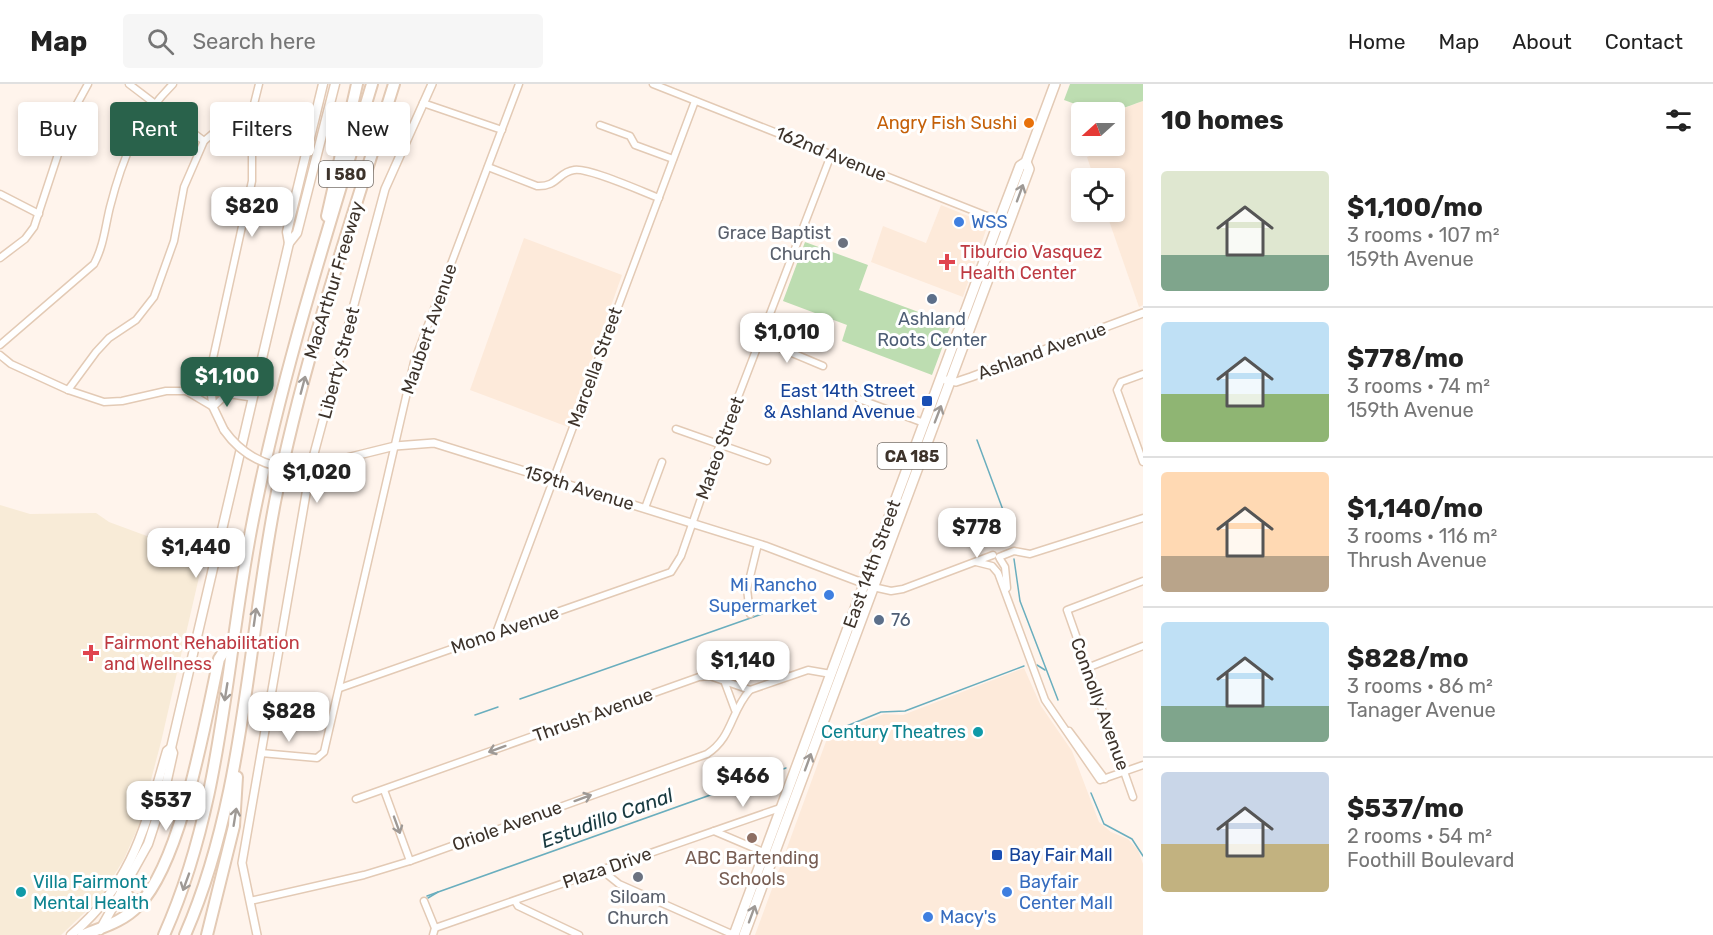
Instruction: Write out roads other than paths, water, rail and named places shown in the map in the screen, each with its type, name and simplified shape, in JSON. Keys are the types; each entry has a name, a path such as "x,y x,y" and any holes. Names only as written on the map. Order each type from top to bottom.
{"highway":[{"path":"318,264 330,199 357,84"},
{"name":"MacArthur Freeway","path":"164,935 183,890 201,837 251,528 265,460 288,369 372,84"},
{"name":"MacArthur Freeway","path":"185,935 219,842 264,561 291,428 333,278 394,84"},
{"path":"83,935 99,932 124,918 144,899 153,885 177,830 219,659 235,634"},
{"path":"207,935 237,809 237,737"},
{"path":"127,882 125,889 128,897 135,901 144,899"}],"main road":[{"path":"99,932 140,861 173,753 171,748 289,243 287,232 323,84"},
{"path":"289,243 297,233 300,223 335,84"},
{"name":"East 14th Street","path":"734,935 831,674 869,585 1004,222 1029,169 1026,162 1055,84"},
{"name":"East 14th Street","path":"744,935 869,585 924,423 945,380"},
{"path":"71,935 95,914 114,890 135,854 155,810"}],"street":[{"path":"0,258 25,239 34,227 71,115 88,84"},
{"path":"129,84 152,102"},
{"path":"157,102 173,84"},
{"path":"254,102 259,84"},
{"name":"Liberty Street","path":"257,935 243,862 312,465 385,189 432,84"},
{"name":"Maubert Avenue","path":"261,753 320,756 324,752 414,362 519,84"},
{"name":"162nd Avenue","path":"653,84 1004,222"},
{"name":"Marcella Street","path":"496,633 695,101"},
{"path":"423,103 502,130"},
{"path":"600,125 630,136 634,145 673,159"},
{"path":"198,136 204,141"},
{"path":"68,390 96,352 109,338 136,320 154,297 174,241 184,187 204,141 210,136"},
{"name":"Mateo Street","path":"671,572 677,564 693,523 720,444 831,155"},
{"path":"0,345 94,264 102,248 110,207 125,156"},
{"path":"212,391 210,372 252,181 252,156"},
{"path":"488,167 537,186 554,184 569,171 583,170 659,198"},
{"path":"0,194 39,214"},
{"name":"Ashland Avenue","path":"945,380 971,377 1143,313"},
{"path":"761,340 823,366"},
{"path":"0,355 11,364 68,390 104,402 122,401 166,391 212,391 252,397"},
{"path":"186,391 210,372"},
{"path":"1143,374 1121,382 1117,390 1143,461"},
{"path":"186,391 213,407 228,393"},
{"name":"159th Avenue","path":"212,391 213,407 224,430 240,448 257,460 278,467 302,469 395,446 434,443 759,544 891,591 903,589 976,562 1014,551 1030,554 1143,518"},
{"path":"859,399 924,423"},
{"path":"676,429 767,461"},
{"path":"645,508 662,462"},
{"path":"750,614 747,589 759,544"},
{"path":"976,562 992,567 1000,565 997,557"},
{"path":"997,557 1005,567 1008,600"},
{"path":"992,567 1000,577 1042,694 1102,779 1143,765"},
{"name":"Mono Avenue","path":"340,688 671,572"},
{"name":"Connolly Avenue","path":"1133,797 1067,610 1143,581"},
{"path":"1087,668 1143,646"},
{"path":"750,690 808,670 831,674"},
{"name":"Thrush Avenue","path":"356,799 699,677 710,676 750,690"},
{"path":"725,683 735,710"},
{"name":"Oriole Avenue","path":"250,901 364,875 410,861 707,754 725,739 735,710 750,690"},
{"path":"384,790 410,861"},
{"name":"Plaza Drive","path":"434,932 606,868 780,808"},
{"path":"713,831 763,853 772,860"},
{"path":"606,868 609,876 619,884 734,935"},
{"path":"424,901 434,932"},
{"path":"515,901 518,906 579,935"}],"waterway":[{"name":"Estudillo Canal","path":"977,440 1006,518 1012,543"},
{"name":"Estudillo Canal","path":"1014,559 1020,601 1058,700"},
{"path":"520,699 762,614"},
{"name":"Estudillo Canal","path":"1037,665 1045,670"},
{"name":"Estudillo Canal","path":"827,734 881,712 905,711 1024,666"},
{"path":"475,715 498,707"},
{"name":"Estudillo Canal","path":"427,896 786,768"},
{"name":"Estudillo Canal","path":"1091,793 1104,824 1132,839 1143,856"},
{"name":"Estudillo Canal","path":"428,898 438,892"}],"place":[{"name":"Angry Fish Sushi","path":"1029,123"},
{"name":"WSS","path":"959,222"},
{"name":"Grace Baptist Church","path":"843,243"},
{"name":"Tiburcio Vasquez Health Center","path":"947,262"},
{"name":"Ashland Roots Center","path":"932,299"},
{"name":"East 14th Street & Ashland Avenue","path":"927,401"},
{"name":"Mi Rancho Supermarket","path":"829,595"},
{"name":"76","path":"879,620"},
{"name":"Fairmont Rehabilitation and Wellness","path":"91,653"},
{"name":"Century Theatres","path":"978,732"},
{"name":"ABC Bartending Schools","path":"752,838"},
{"name":"Bay Fair Mall","path":"997,855"},
{"name":"Siloam Church","path":"638,877"},
{"name":"Villa Fairmont Mental Health","path":"21,892"},
{"name":"Bayfair Center Mall","path":"1007,892"},
{"name":"Macy's","path":"928,917"}]}
